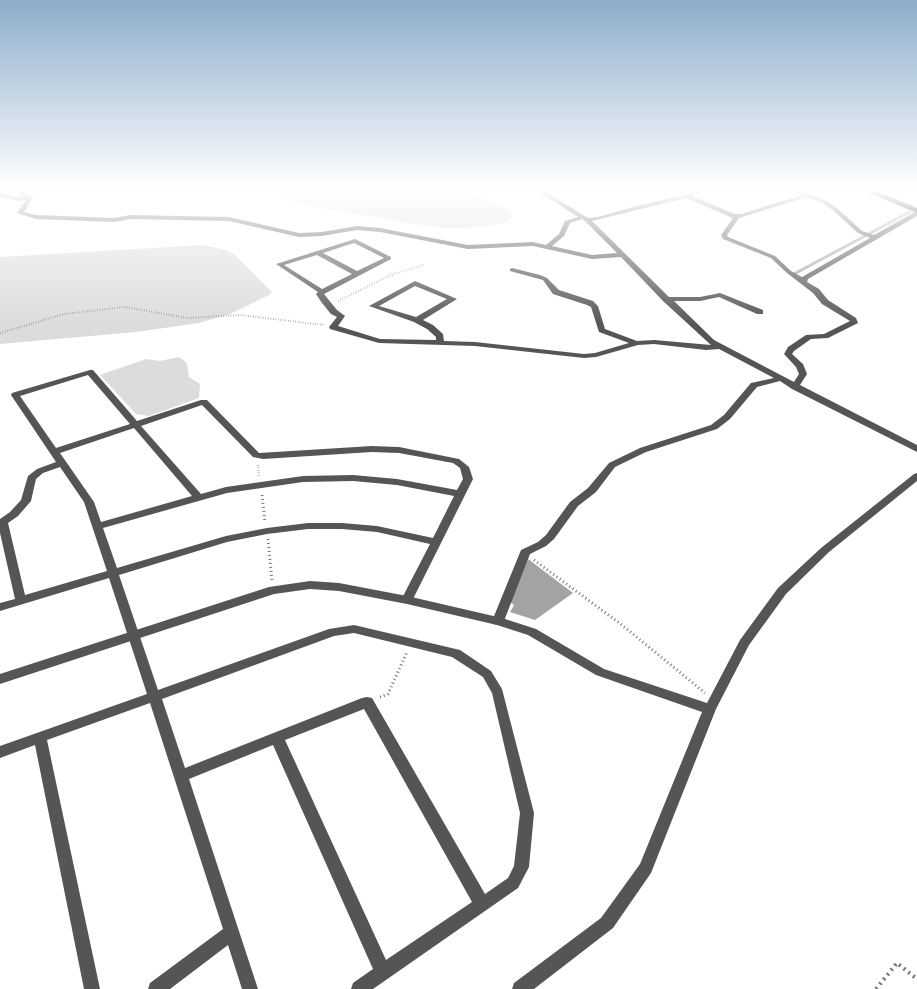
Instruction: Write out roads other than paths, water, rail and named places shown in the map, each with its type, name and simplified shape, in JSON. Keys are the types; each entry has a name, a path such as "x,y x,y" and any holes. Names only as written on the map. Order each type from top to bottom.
{"street":[{"path":"292,234 322,234"},
{"path":"401,234 468,247 519,243 548,246 592,256 622,255"},
{"path":"548,246 562,234"},
{"path":"601,234 711,342 917,449"},
{"path":"725,234 725,238 773,257 789,272 816,291 825,302 853,320 854,324 825,336 809,337 791,349 788,354 800,366 803,374 795,387"},
{"path":"866,234 876,238"},
{"path":"804,281 805,278 882,234"},
{"path":"317,235 338,246"},
{"path":"355,241 388,258 322,292 279,264 355,241"},
{"path":"317,252 356,274"},
{"path":"512,270 538,276 545,279 556,292 590,302 594,306 602,330 637,343"},
{"path":"417,320 453,299 415,283 373,306 417,320 430,327 440,336 440,342"},
{"path":"322,292 320,294 326,303 341,316 333,327 379,341 440,342 584,356 596,355 637,343 654,342 706,348 719,347"},
{"path":"666,298 700,299 720,295 760,312"},
{"path":"198,497 90,372 15,395 89,502 250,989"},
{"path":"498,621 525,552 542,544 550,537 574,504 592,490 612,465 643,450 714,427 727,418 754,385 779,379"},
{"path":"54,452 204,402 256,455 372,449 433,455 456,461 464,467 468,478 407,600"},
{"path":"20,601 2,523 26,501 31,478 40,471 62,463"},
{"path":"520,989 607,923 646,868 712,705 744,643 782,591 825,550 917,476"},
{"path":"98,526 198,497 260,484 303,479 353,478 397,482 460,494"},
{"path":"0,607 226,540 308,526 342,526 377,530 435,542"},
{"path":"0,679 273,590 310,585 407,600 498,621 532,632 600,672 712,705"},
{"path":"0,752 333,632 354,629 412,642 456,653 473,664 487,674 498,692 528,814 521,867 513,883 359,989"},
{"path":"181,776 367,702 482,904"},
{"path":"40,738 92,989"},
{"path":"277,738 383,972"},
{"path":"156,989 231,932"}],"waterway":[{"path":"794,274 868,234"}]}
